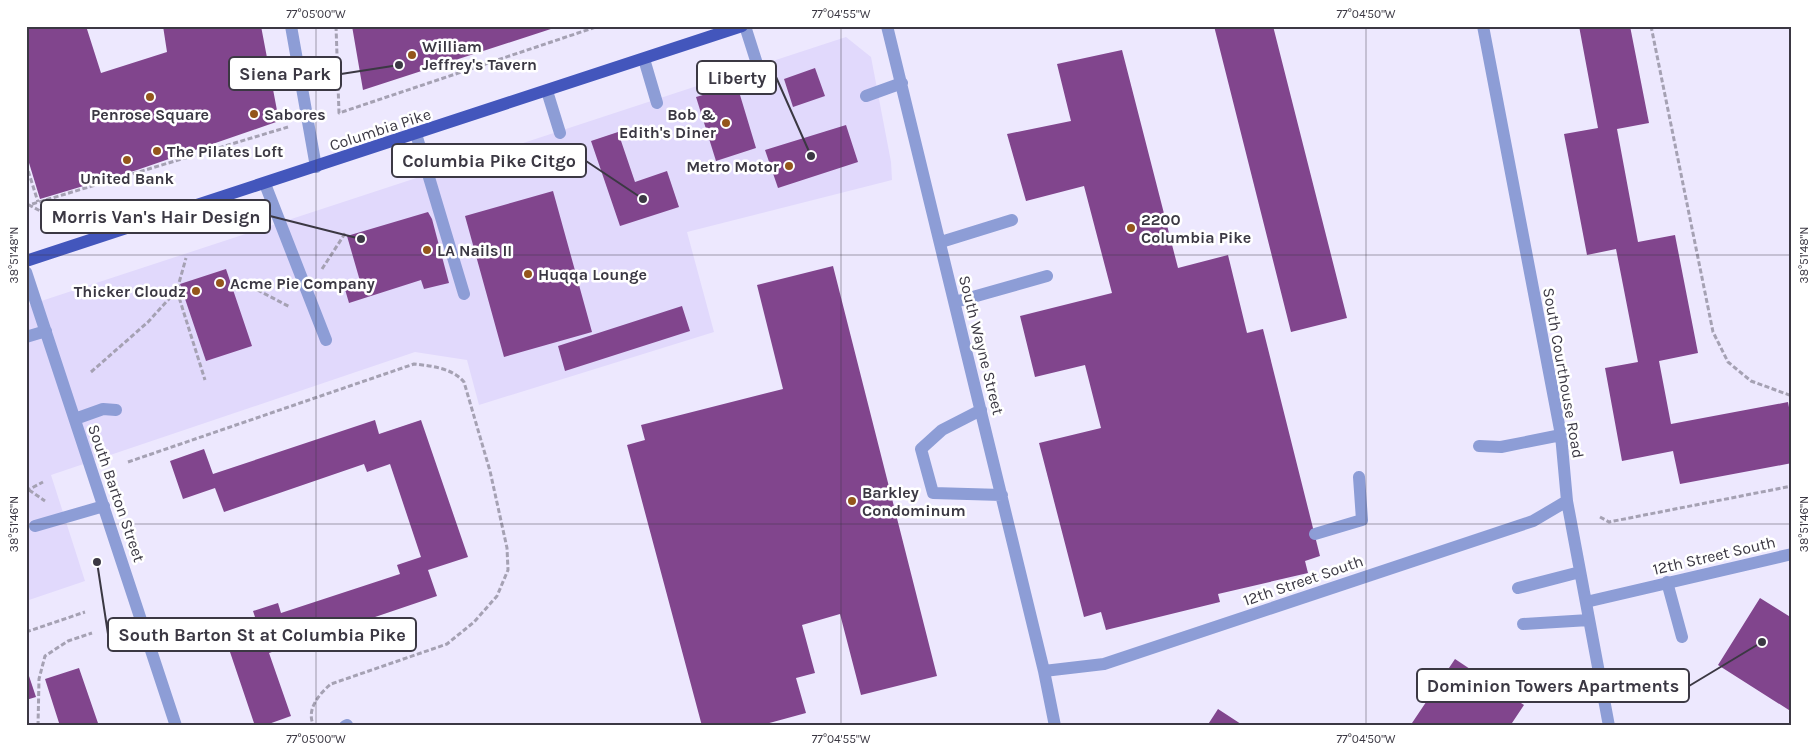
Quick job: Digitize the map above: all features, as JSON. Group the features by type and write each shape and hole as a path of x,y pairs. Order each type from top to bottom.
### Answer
{"main road":[{"name":"Columbia Pike","path":"26,261 744,26"}],"street":[{"path":"291,26 316,167"},
{"path":"744,26 760,70"},
{"name":"South Wayne Street","path":"888,26 1044,671 1055,726"},
{"name":"South Courthouse Road","path":"1483,26 1561,436 1567,501 1609,726"},
{"path":"644,59 657,103"},
{"path":"866,96 902,83"},
{"path":"547,91 560,133"},
{"path":"416,134 464,294"},
{"path":"264,184 326,340"},
{"path":"940,242 1012,220"},
{"name":"South Barton Street","path":"26,272 176,726"},
{"path":"955,302 1047,276"},
{"path":"26,337 46,332"},
{"path":"75,419 103,409 116,410"},
{"path":"981,410 942,430 921,450 933,494 1002,495"},
{"path":"1479,446 1501,447 1561,436"},
{"path":"1315,534 1362,520 1359,477"},
{"name":"12th Street South","path":"1044,671 1104,664 1533,521 1567,501"},
{"path":"35,526 104,506"},
{"name":"12th Street South","path":"1586,602 1792,554"},
{"path":"1518,588 1580,572"},
{"path":"1667,582 1682,637"},
{"path":"1523,624 1589,620"}],"path":[{"path":"336,26 339,113 599,26"},
{"path":"1651,26 1713,332 1728,362 1751,381 1792,396"},
{"path":"46,214 29,205 290,126 288,117"},
{"path":"26,164 38,202"},
{"path":"308,294 346,232"},
{"path":"91,372 148,322 177,290 186,258"},
{"path":"244,283 319,322"},
{"path":"177,290 205,380"},
{"path":"128,462 414,364 456,373 464,382 490,471 506,548 508,570 497,596 474,622 447,644 331,684 319,694 312,711 311,722 314,726"},
{"path":"43,482 28,490 49,504"},
{"path":"1600,517 1609,522 1792,486"},
{"path":"26,632 85,612"},
{"path":"38,726 39,679 44,656 68,641 92,633"}],"shaded area":[{"path":"846,37 871,57 891,162 892,180 687,232 714,332 479,405 467,360 415,352 51,475 85,581 26,601 26,306"}],"building":[{"name":"Penrose Square","path":"26,26 86,26 101,73 167,52 163,26 261,26 279,121 137,170 40,199 26,153"},
{"path":"352,26 557,26 557,27 363,90"},
{"path":"1214,26 1273,26 1347,318 1291,332"},
{"path":"1579,26 1630,26 1649,123 1617,129 1638,242 1675,235 1698,353 1659,361 1671,424 1788,402 1792,423 1792,463 1680,484 1673,451 1622,461 1605,368 1638,362 1616,249 1587,255 1564,134 1598,128"},
{"path":"1122,50 1178,268 1228,255 1247,333 1263,329 1320,556 1305,561 1308,573 1218,594 1220,602 1106,630 1101,612 1084,617 1039,443 1101,428 1085,365 1035,377 1020,316 1112,293 1084,186 1026,201 1007,134 1071,121 1057,64"},
{"path":"815,68 825,96 793,107 784,79"},
{"name":"Bob & Edith's Diner","path":"737,85 756,148 716,161 696,97"},
{"path":"846,125 858,162 778,188 765,150"},
{"path":"618,132 635,182 667,171 679,207 620,226 591,141"},
{"name":"Huqqa Lounge","path":"553,191 592,332 504,357 465,216"},
{"path":"428,212 432,219 449,283 424,289 421,280 349,303 344,286 360,281 347,236"},
{"path":"833,266 937,676 861,695 840,614 802,625 815,673 796,678 806,713 758,726 702,726 627,445 645,440 641,425 783,389 757,285"},
{"path":"226,269 252,346 206,361 180,284"},
{"path":"682,306 690,331 565,371 558,346"},
{"path":"375,420 379,434 421,420 468,557 428,570 437,596 269,653 291,716 263,726 255,726 230,652 263,641 253,611 278,603 281,613 400,574 397,565 421,557 390,464 367,472 364,464 224,512 215,488 183,499 170,461 204,449 213,474"},
{"path":"1760,598 1792,618 1792,712 1718,665"},
{"path":"1455,659 1524,705 1510,726 1410,726"},
{"path":"26,667 36,697 26,700"},
{"path":"79,668 99,726 60,726 45,679"},
{"path":"1218,709 1244,726 1207,726"}],"place":[{"name":"William Jeffrey's Tavern","path":"412,55"},
{"name":"Siena Park","path":"399,65"},
{"name":"Penrose Square","path":"150,97"},
{"name":"Sabores","path":"254,114"},
{"name":"Bob & Edith's Diner","path":"726,123"},
{"name":"The Pilates Loft","path":"157,151"},
{"name":"Liberty","path":"811,156"},
{"name":"United Bank","path":"127,160"},
{"name":"Metro Motor","path":"789,166"},
{"name":"Columbia Pike Citgo","path":"643,199"},
{"name":"2200 Columbia Pike","path":"1131,228"},
{"name":"Morris Van's Hair Design","path":"361,239"},
{"name":"LA Nails II","path":"427,250"},
{"name":"Huqqa Lounge","path":"528,274"},
{"name":"Acme Pie Company","path":"220,283"},
{"name":"Thicker Cloudz","path":"196,291"},
{"name":"Barkley Condominum","path":"852,501"},
{"name":"South Barton St at Columbia Pike","path":"97,562"},
{"name":"Dominion Towers Apartments","path":"1762,642"}]}
